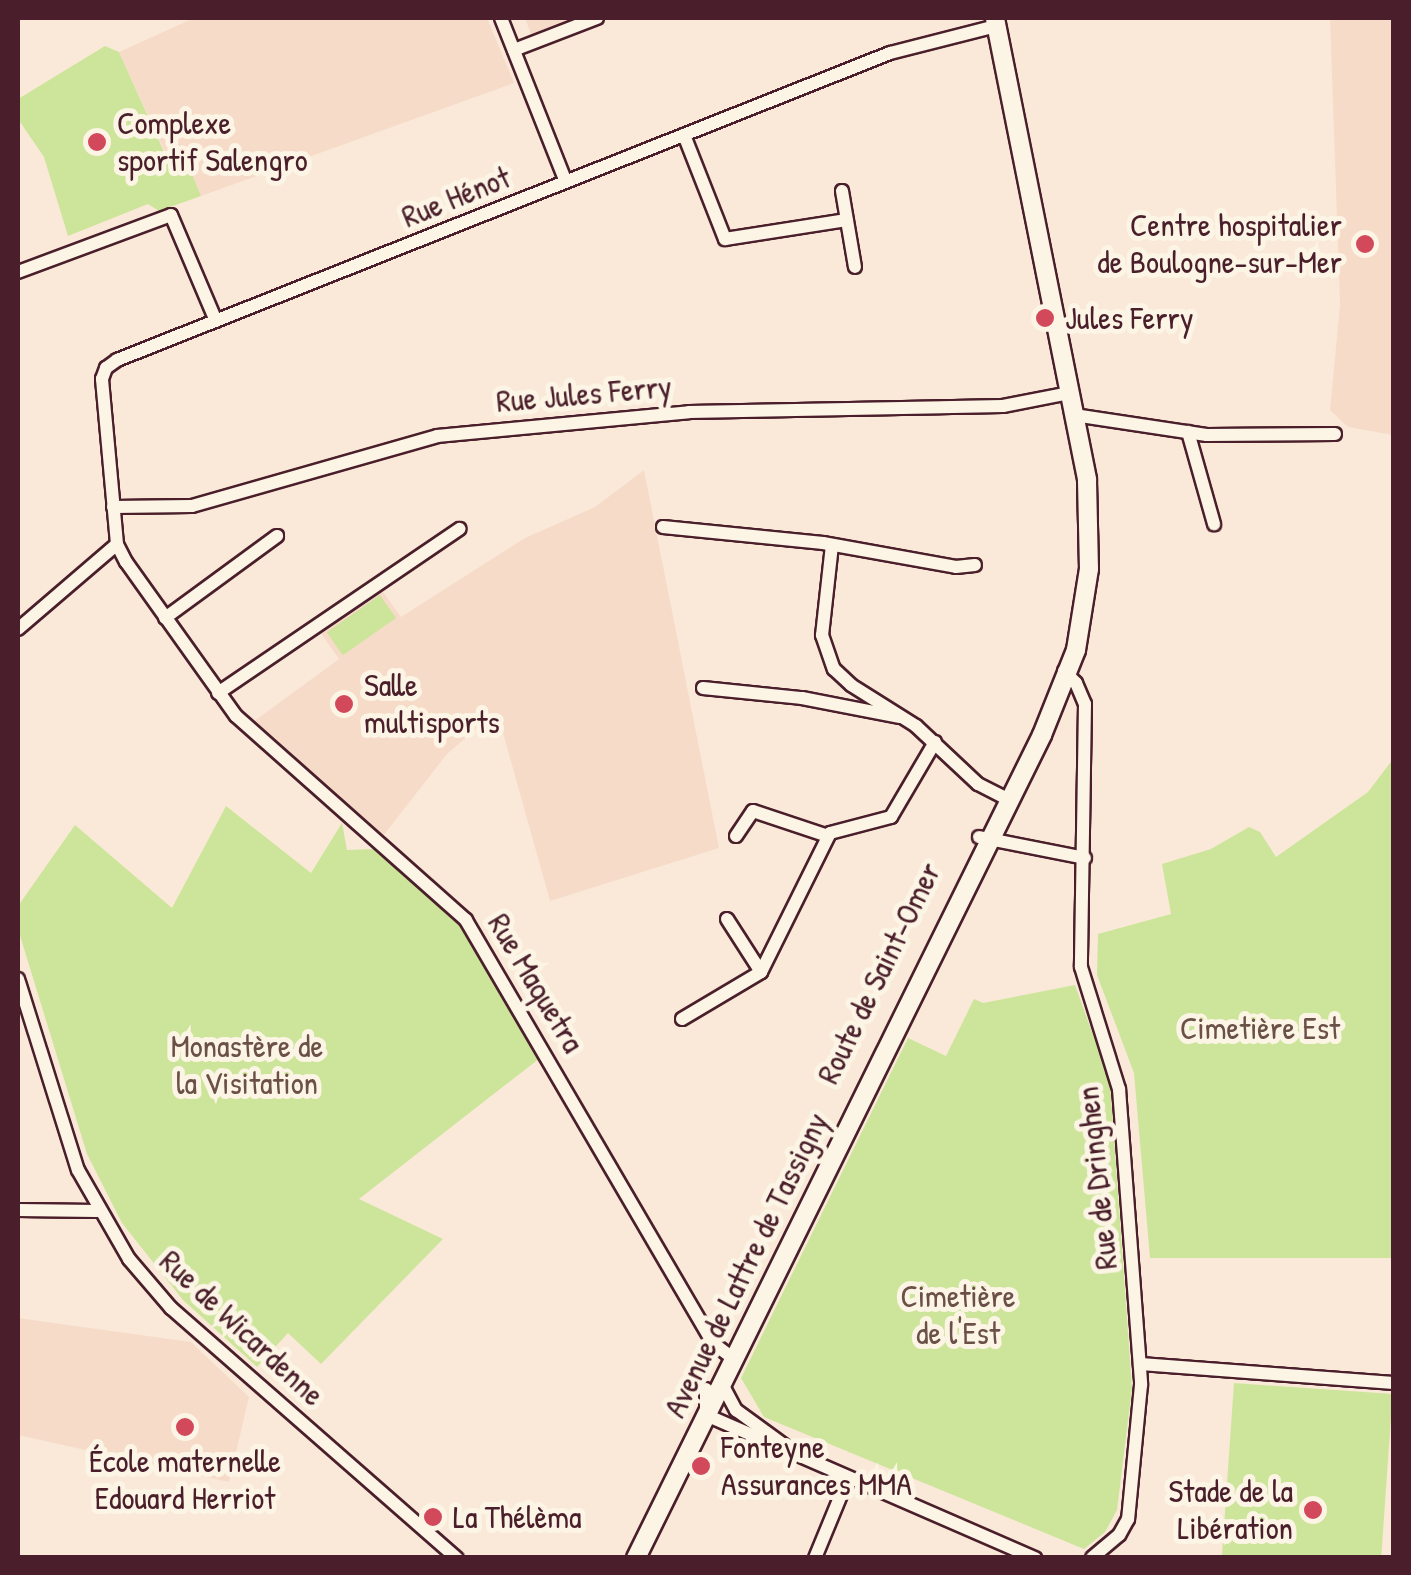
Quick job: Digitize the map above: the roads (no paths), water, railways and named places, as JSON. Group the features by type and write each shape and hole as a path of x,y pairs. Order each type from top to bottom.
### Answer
{"main road":[{"name":"Route de Saint-Omer","path":"728,1356 1004,798 1069,677 1081,617 1090,514 1070,393 995,22"},
{"name":"Avenue de Lattre de Tassigny","path":"626,1558 728,1356"},
{"name":"Avenue de Lattre de Tassigny","path":"636,1558 698,1418"}],"street":[{"path":"501,18 566,182"},
{"path":"514,50 597,18"},
{"name":"Rue Hénot","path":"117,544 102,409 106,368 890,52 995,22"},
{"path":"684,135 726,239 847,220"},
{"path":"842,191 854,267"},
{"path":"18,272 171,215 216,321"},
{"name":"Rue Jules Ferry","path":"113,507 192,506 438,436 689,412 1002,406 1070,393"},
{"path":"1074,415 1188,432 1335,434"},
{"path":"1188,432 1214,524"},
{"path":"663,527 832,545 950,566 975,565"},
{"path":"218,693 459,528"},
{"path":"164,618 276,536"},
{"path":"19,623 117,544"},
{"name":"Rue Maquetra","path":"117,544 218,693 282,762 466,920 713,1343 728,1356"},
{"path":"832,545 822,622 827,656 846,680 907,719 972,779 1004,798"},
{"name":"Rue de Dringhen","path":"1069,677 1085,704 1082,974 1118,1081 1140,1364 1128,1519 1119,1535 1092,1558"},
{"path":"703,688 802,698 907,719"},
{"path":"682,1019 761,972 828,836 835,828 875,824 891,817 934,742"},
{"path":"736,836 753,810 828,836"},
{"path":"985,838 1085,858"},
{"path":"726,919 761,972"},
{"name":"Rue de Wicardenne","path":"18,979 68,1144 98,1211 121,1249 171,1308 457,1558"},
{"path":"18,1210 98,1211"},
{"path":"1140,1364 1394,1383"},
{"path":"714,1386 736,1410 797,1457"},
{"path":"698,1418 1035,1558"},
{"path":"815,1558 848,1478"}],"place":[{"name":"Complexe sportif Salengro","path":"97,142"},
{"name":"Centre hospitalier de Boulogne-sur-Mer","path":"1365,244"},
{"name":"Jules Ferry","path":"1045,318"},
{"name":"Salle multisports","path":"344,704"},
{"name":"École maternelle Edouard Herriot","path":"185,1427"},
{"name":"Fonteyne Assurances MMA","path":"701,1466"},
{"name":"Stade de la Libération","path":"1313,1510"},
{"name":"La Thélèma","path":"433,1517"}],"park label":[{"name":"Cimetière Est","path":"1260,1028"},
{"name":"Monastère de la Visitation","path":"247,1066"},
{"name":"Cimetière de l'Est","path":"958,1316"}]}
